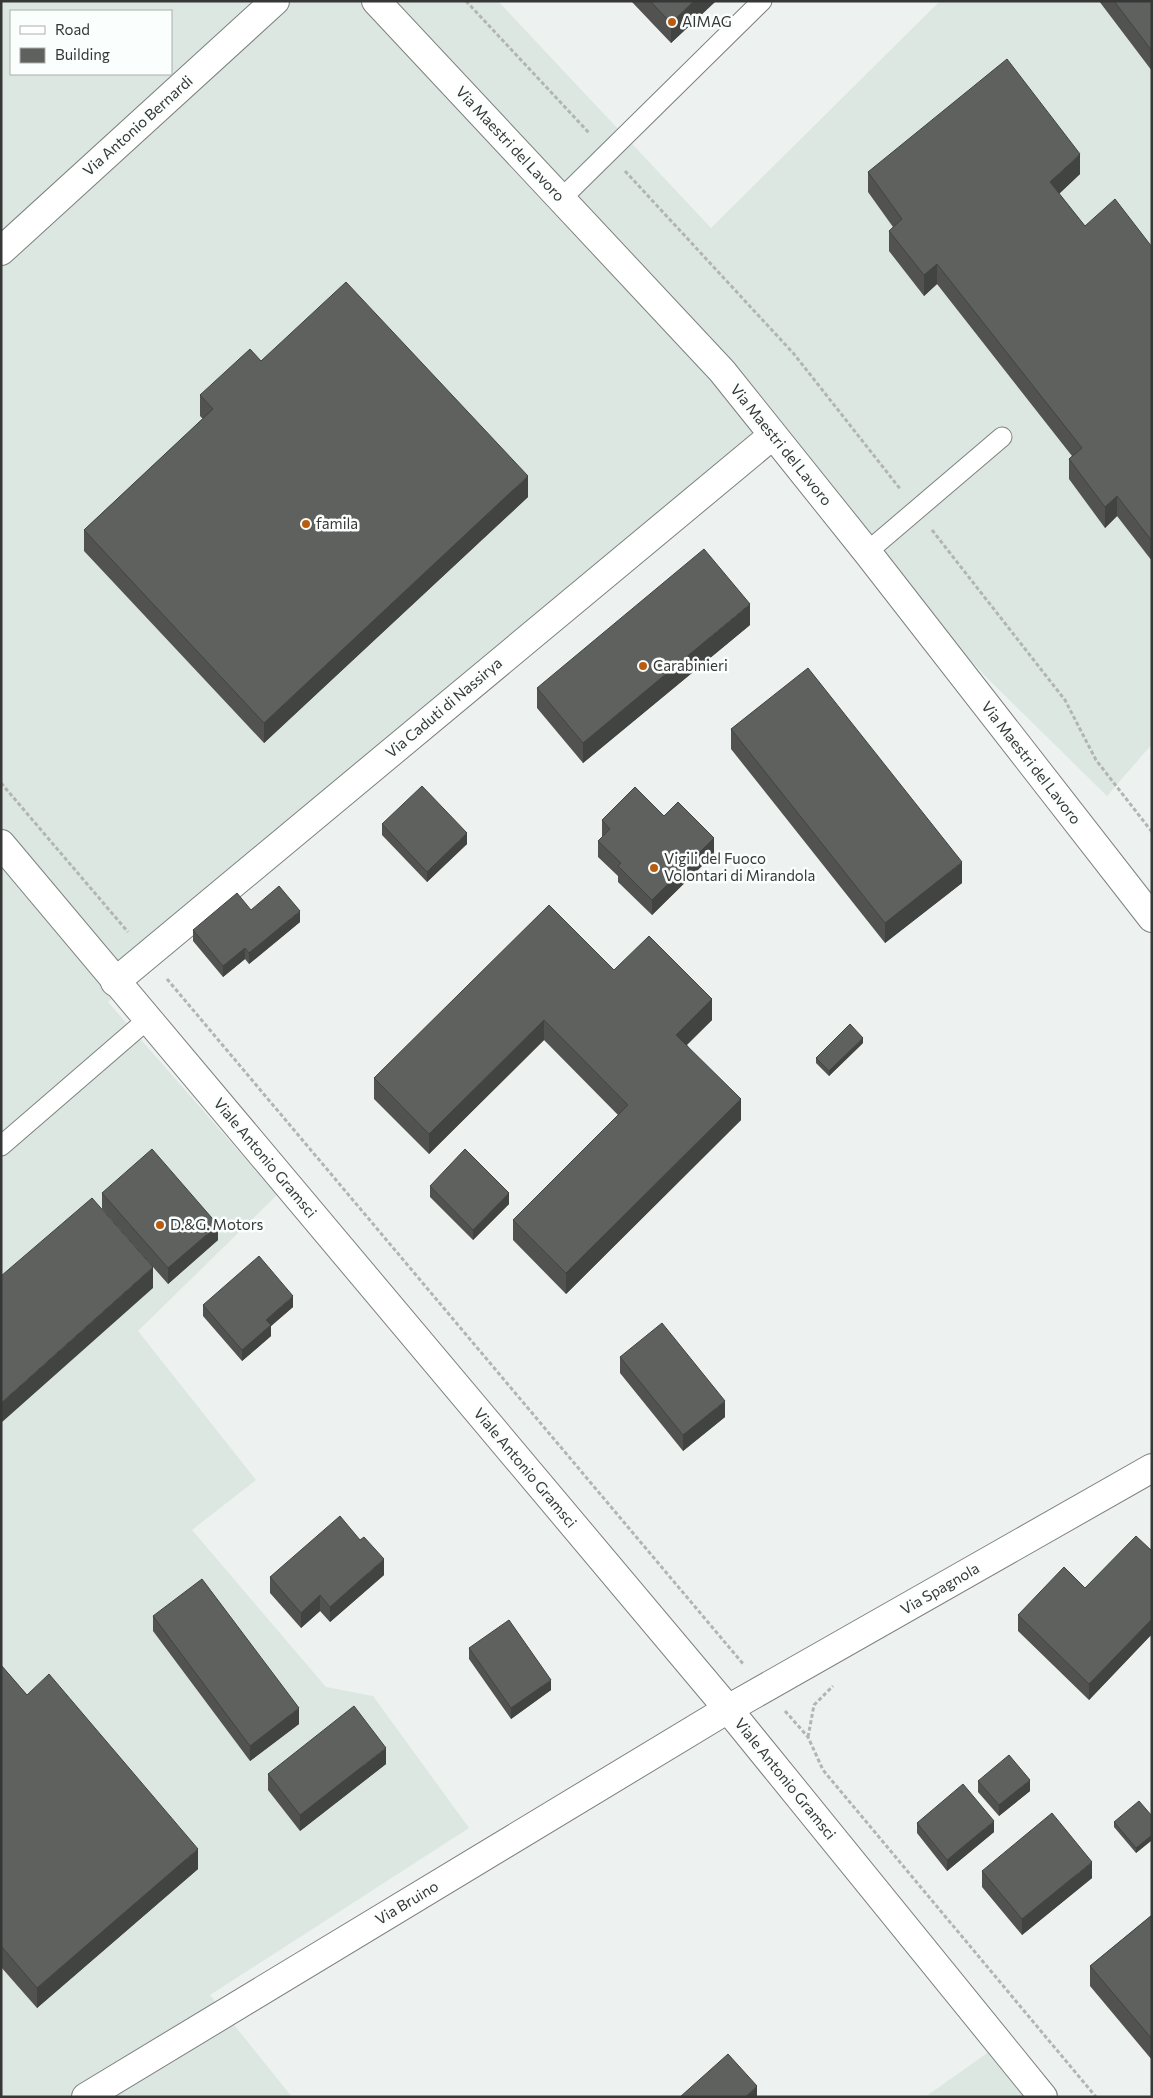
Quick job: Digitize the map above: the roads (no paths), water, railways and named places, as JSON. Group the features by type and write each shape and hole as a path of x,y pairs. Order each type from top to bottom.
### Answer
{"street":[{"name":"Via Antonio Bernardi","path":"1,251 275,1"},
{"name":"Via Maestri del Lavoro","path":"376,1 722,371 867,552 1152,918"},
{"name":"Via Caduti di Nassirya","path":"115,982 773,435"},
{"name":"Viale Antonio Gramsci","path":"1,844 115,982 728,1709 1043,2097"},
{"name":"Via Spagnola","path":"728,1709 1152,1468"},
{"name":"Via Bruino","path":"86,2097 728,1709"}],"lane":[{"path":"561,199 762,1"},
{"path":"867,552 1002,437"},
{"path":"1,1146 148,1019"}],"place":[{"name":"AIMAG","path":"672,22"},
{"name":"famila","path":"306,524"},
{"name":"Carabinieri","path":"643,666"},
{"name":"Vigili del Fuoco Volontari di Mirandola","path":"654,868"},
{"name":"D.&G. Motors","path":"160,1225"}]}
